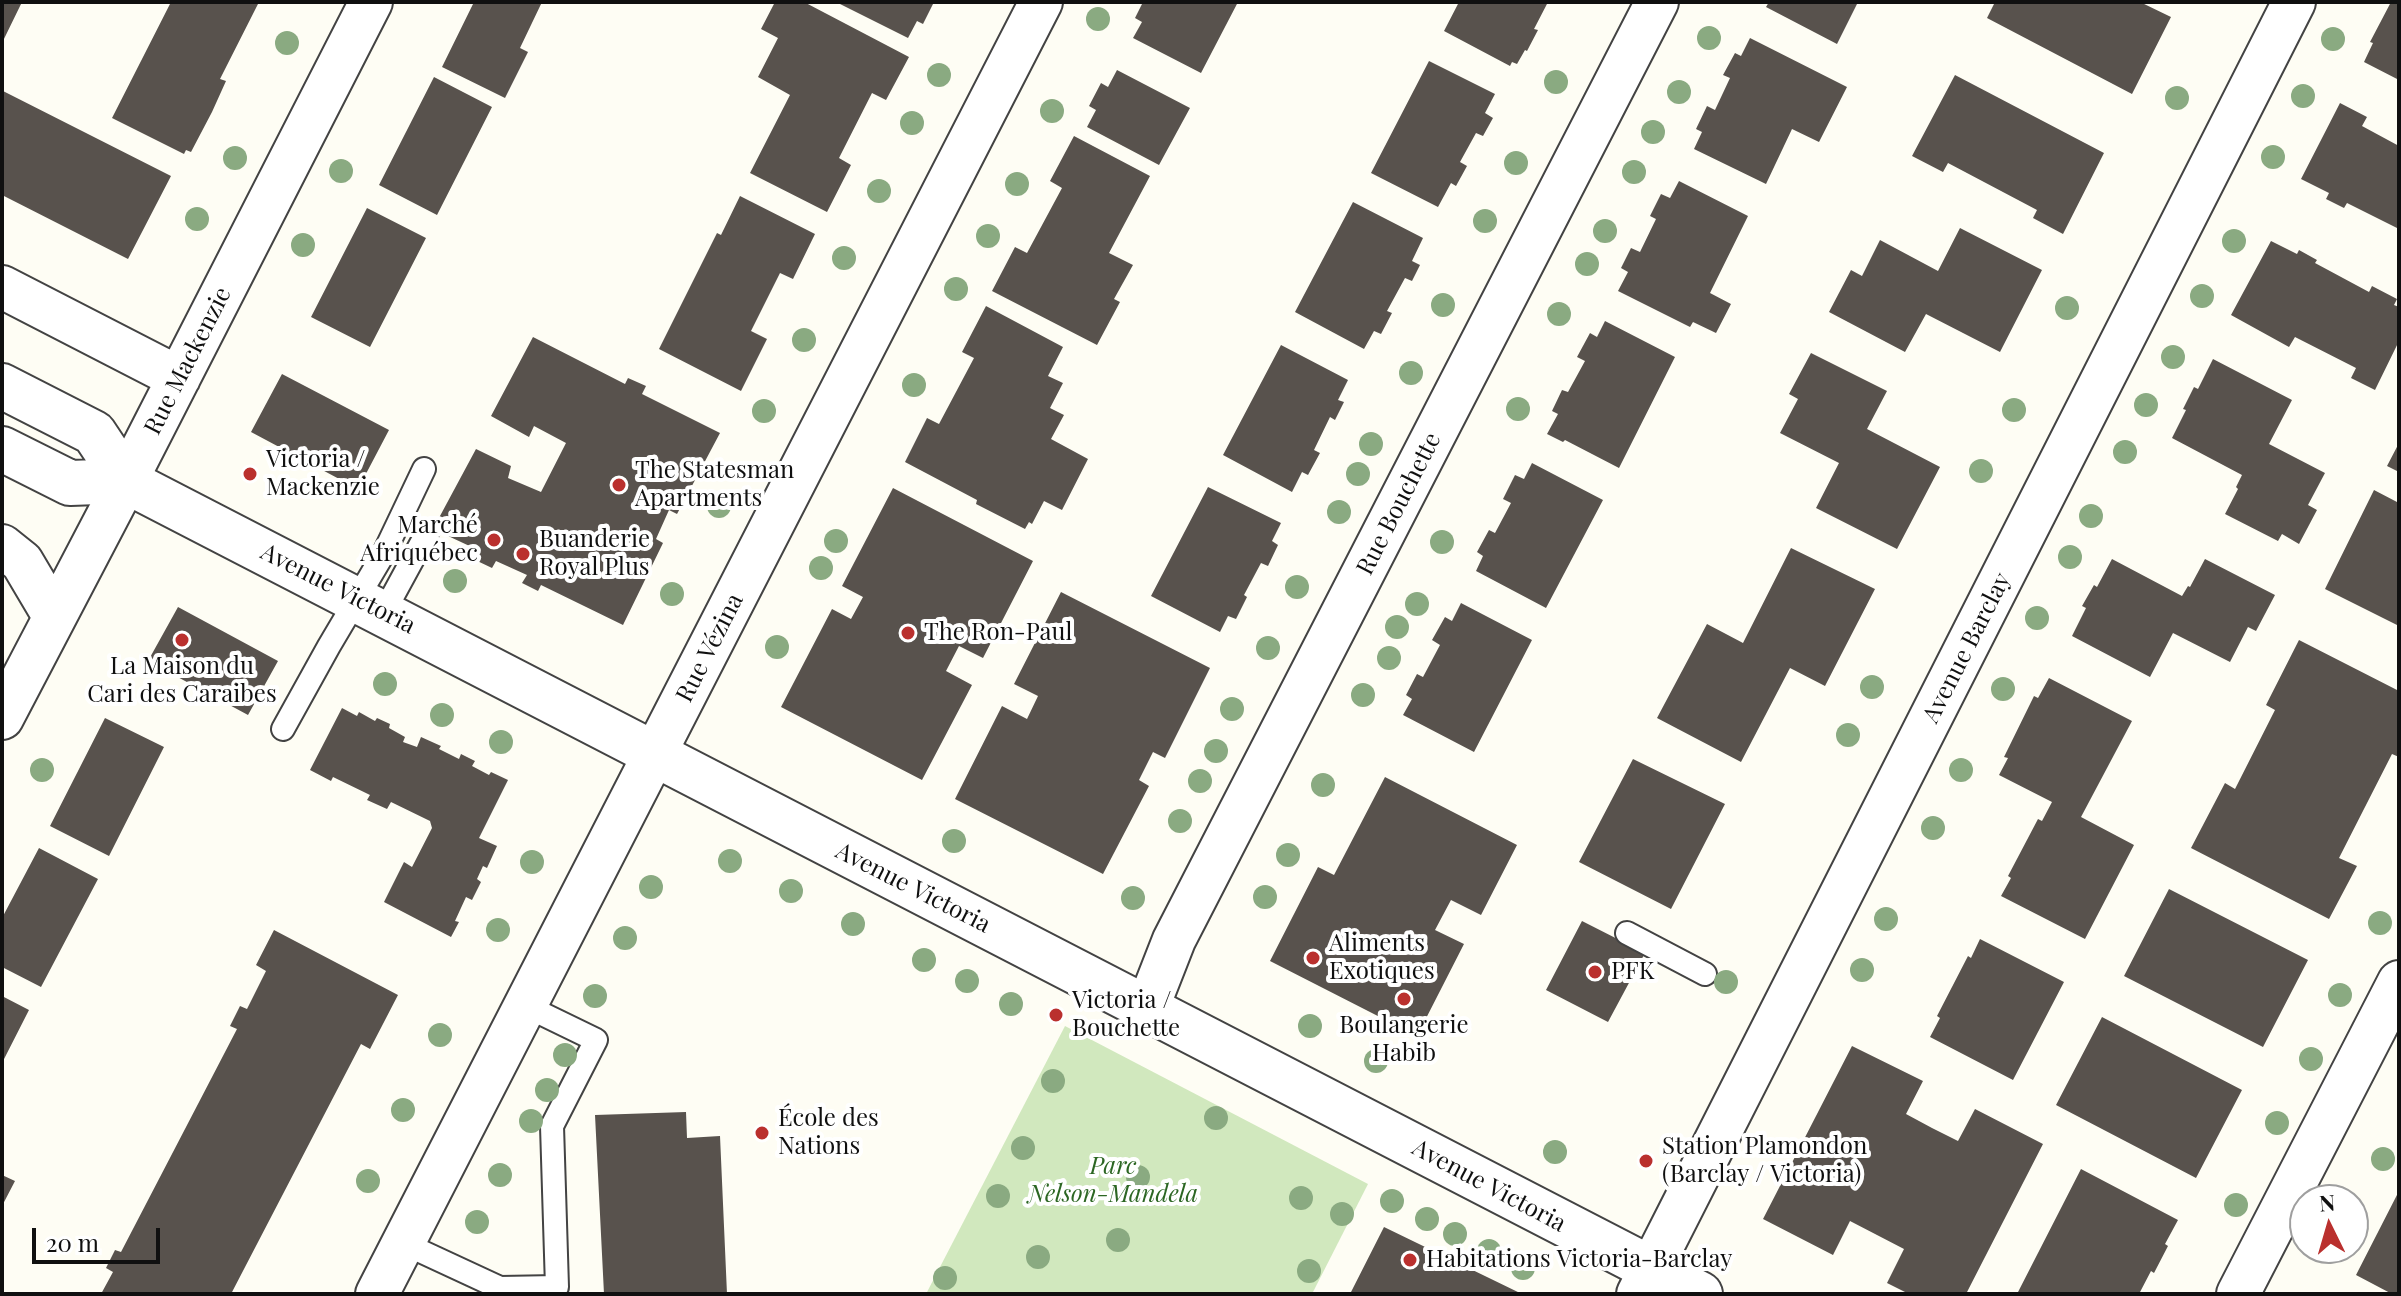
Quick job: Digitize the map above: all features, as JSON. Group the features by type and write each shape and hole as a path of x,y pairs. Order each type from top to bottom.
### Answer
{"street":[{"name":"Rue Mackenzie","path":"2,718 371,2"},
{"name":"Rue Vézina","path":"377,1294 1041,2"},
{"name":"Rue Bouchette","path":"1147,1009 1174,940 1657,2"},
{"name":"Avenue Barclay","path":"1644,1281 2294,2"},
{"path":"2,287 179,378"},
{"name":"Avenue Victoria","path":"2,386 94,433 126,481"},
{"name":"Avenue Victoria","path":"2,449 70,483 126,481 1147,1009 1644,1281 1700,1294"},
{"path":"2,546 22,562 54,616"},
{"path":"2238,1294 2399,982"}],"lane":[{"path":"370,605 384,553 424,469"},
{"path":"283,729 370,605 428,531"},
{"path":"1627,933 1705,974"},
{"path":"403,1243 500,1288 557,1287 552,1126 596,1040 526,1006"}],"green space":[{"name":"Parc Nelson-Mandela","path":"1065,1026 1368,1184 1312,1294 926,1294"}],"building":[{"path":"2,2 22,2 2,43"},
{"path":"171,2 259,2 220,79 226,81 212,112 191,152 186,150 184,154 112,118"},
{"path":"474,2 542,2 520,48 528,52 505,98 442,67"},
{"path":"775,2 804,2 909,57 886,100 872,93 839,158 851,165 827,212 750,173 790,95 758,77 778,38 761,29"},
{"path":"836,2 934,2 923,24 917,21 908,38"},
{"path":"1143,2 1238,2 1201,73 1133,38 1142,22 1135,18"},
{"path":"1459,2 1548,2 1527,51 1517,64 1512,62 1510,66 1444,31"},
{"path":"1769,2 1858,2 1837,44 1766,7"},
{"path":"1995,2 2140,2 2171,17 2132,94 1987,18"},
{"path":"2391,2 2399,2 2399,80 2364,62 2373,43 2370,42"},
{"path":"1750,38 1847,87 1819,142 1792,129 1766,184 1694,149 1702,132 1696,129 1707,106 1715,110 1730,78 1723,75 1735,53 1741,56"},
{"path":"1429,61 1495,94 1485,113 1493,118 1483,136 1476,133 1460,162 1467,166 1456,186 1451,183 1438,207 1371,173"},
{"path":"1117,70 1190,108 1159,165 1087,127 1096,110 1089,106 1101,83 1108,87"},
{"path":"1955,75 2104,153 2063,234 2033,218 2037,210 1948,163 1943,172 1912,156"},
{"path":"434,77 492,107 437,215 379,185"},
{"path":"3,91 171,176 128,259 2,195"},
{"path":"2340,103 2367,117 2362,126 2399,146 2399,229 2347,203 2344,208 2326,199 2329,193 2301,179"},
{"path":"1074,136 1150,176 1109,253 1133,265 1114,299 1120,302 1097,345 992,291 1015,247 1027,253 1062,188 1050,181"},
{"path":"1679,181 1748,216 1710,293 1731,304 1716,333 1693,322 1690,327 1618,291 1628,272 1621,268 1631,248 1640,252 1656,219 1650,216 1661,194 1670,198"},
{"path":"740,196 815,234 793,279 780,273 751,331 767,339 741,391 659,349 717,233 721,235"},
{"path":"1353,202 1423,238 1412,261 1420,265 1412,281 1405,278 1387,311 1392,313 1381,334 1374,331 1364,349 1295,312"},
{"path":"367,208 426,238 370,347 311,317"},
{"path":"1960,228 2042,270 2000,352 1926,314 1905,352 1829,312 1851,270 1862,276 1880,240 1938,271"},
{"path":"2271,241 2297,254 2299,250 2317,260 2315,263 2369,292 2372,286 2397,299 2394,305 2399,307 2399,341 2375,390 2351,378 2356,368 2295,337 2289,347 2231,315"},
{"path":"986,306 1063,347 1048,376 1063,383 1050,408 1064,415 1051,439 1088,459 1062,510 1044,501 1032,524 1029,522 1025,529 905,462 927,418 939,424 974,358 962,352"},
{"path":"1605,321 1675,357 1619,468 1547,434 1558,414 1552,411 1562,390 1568,392 1585,361 1577,357 1590,333 1597,337"},
{"name":"The Statesman Apartments","path":"533,337 625,384 628,378 646,386 642,394 720,433 677,514 669,510 656,539 663,543 623,625 541,585 538,591 522,583 527,575 496,561 492,568 471,558 476,549 433,529 476,449 511,466 508,478 541,492 566,443 534,426 529,437 491,416"},
{"path":"1281,345 1348,380 1338,400 1344,402 1335,420 1330,417 1314,450 1320,453 1308,475 1302,472 1292,492 1223,455"},
{"path":"1811,353 1887,391 1867,429 1940,467 1897,549 1816,508 1839,463 1780,433 1798,399 1789,394"},
{"path":"2213,359 2292,400 2269,444 2325,473 2308,505 2317,510 2299,544 2282,534 2278,541 2225,514 2242,475 2172,438 2194,387 2198,389"},
{"path":"282,374 389,430 358,489 251,432"},
{"path":"2399,443 2399,472 2387,466"},
{"path":"1532,463 1603,500 1546,608 1476,571 1483,556 1477,552 1489,530 1495,533 1511,503 1503,499 1515,475 1524,479"},
{"path":"1208,487 1281,523 1272,541 1278,545 1268,566 1261,563 1244,595 1247,597 1236,619 1228,616 1220,632 1151,596"},
{"name":"The Ron-Paul","path":"893,488 1033,561 983,658 959,646 946,671 972,685 922,780 781,707 832,609 851,619 863,597 842,586"},
{"path":"2374,490 2397,502 2399,497 2399,626 2325,589"},
{"path":"1791,548 1875,589 1825,686 1790,668 1741,762 1657,718 1707,624 1743,643"},
{"path":"2112,559 2182,596 2205,559 2275,595 2256,631 2248,627 2230,662 2173,633 2150,677 2072,636 2086,608 2082,606 2094,585 2097,587"},
{"path":"1061,592 1210,668 1165,758 1153,752 1139,780 1149,786 1103,874 955,799 1002,706 1027,719 1038,696 1014,684"},
{"path":"1461,603 1532,640 1474,752 1403,715 1412,699 1406,695 1417,674 1423,677 1440,645 1432,640 1445,617 1452,621"},
{"path":"178,607 278,661 248,715 148,661"},
{"path":"2299,640 2399,691 2399,757 2392,754 2339,858 2357,866 2329,919 2191,848 2225,783 2235,789 2275,710 2266,705"},
{"path":"2049,678 2132,721 2081,817 2134,845 2085,939 2001,896 2038,819 2042,821 2052,802 1999,775 2008,758 2004,757 2034,696 2038,698"},
{"path":"342,708 357,716 359,712 375,721 377,718 390,724 389,728 405,737 403,742 417,747 421,737 459,759 461,754 475,761 472,766 489,775 491,772 508,780 479,838 497,846 487,868 483,866 477,879 481,882 472,900 466,897 451,937 384,902 404,862 412,867 432,828 430,821 391,802 387,809 367,800 370,795 310,770"},
{"path":"105,718 164,747 109,856 50,826"},
{"path":"1633,759 1725,804 1671,909 1579,862"},
{"path":"1385,777 1517,845 1481,915 1451,900 1435,930 1464,944 1417,1036 1270,961 1318,867 1334,875"},
{"path":"39,848 98,879 41,987 2,967 2,918"},
{"path":"2169,889 2308,960 2263,1047 2124,976"},
{"name":"PFK","path":"1582,921 1645,953 1608,1022 1546,990"},
{"path":"274,930 398,995 370,1049 361,1044 231,1294 101,1294 113,1272 106,1268 115,1250 121,1252 237,1029 230,1026 240,1006 247,1009 266,971 256,965"},
{"path":"1980,939 2064,982 2013,1080 1930,1037 1940,1018 1937,1016"},
{"path":"2,996 29,1010 2,1063"},
{"path":"2102,1017 2242,1090 2196,1178 2056,1105"},
{"path":"1852,1046 1923,1081 1906,1114 1932,1128 1958,1141 1975,1109 2043,1144 1966,1294 1909,1294 1887,1283 1904,1249 1850,1221 1833,1255 1763,1219"},
{"path":"686,1112 687,1138 720,1136 727,1294 604,1294 595,1115"},
{"path":"2081,1169 2178,1220 2165,1244 2168,1246 2139,1294 2017,1294"},
{"path":"2,1175 15,1181 2,1206"},
{"path":"2399,1191 2399,1294 2392,1294 2356,1275 2362,1264 2369,1264 2369,1250"},
{"name":"Habitations Victoria-Barclay","path":"1384,1227 1522,1294 1350,1294"}],"place":[{"name":"Victoria / Mackenzie","path":"250,474"},
{"name":"The Statesman Apartments","path":"619,485"},
{"name":"Marché Afriquébec","path":"494,540"},
{"name":"Buanderie Royal Plus","path":"523,554"},
{"name":"The Ron-Paul","path":"908,633"},
{"name":"La Maison du Cari des Caraibes","path":"182,640"},
{"name":"Aliments Exotiques","path":"1313,958"},
{"name":"PFK","path":"1595,972"},
{"name":"Boulangerie Habib","path":"1404,999"},
{"name":"Victoria / Bouchette","path":"1056,1015"},
{"name":"École des Nations","path":"762,1133"},
{"name":"Station Plamondon (Barclay / Victoria)","path":"1646,1161"},
{"name":"Habitations Victoria-Barclay","path":"1410,1260"}]}
